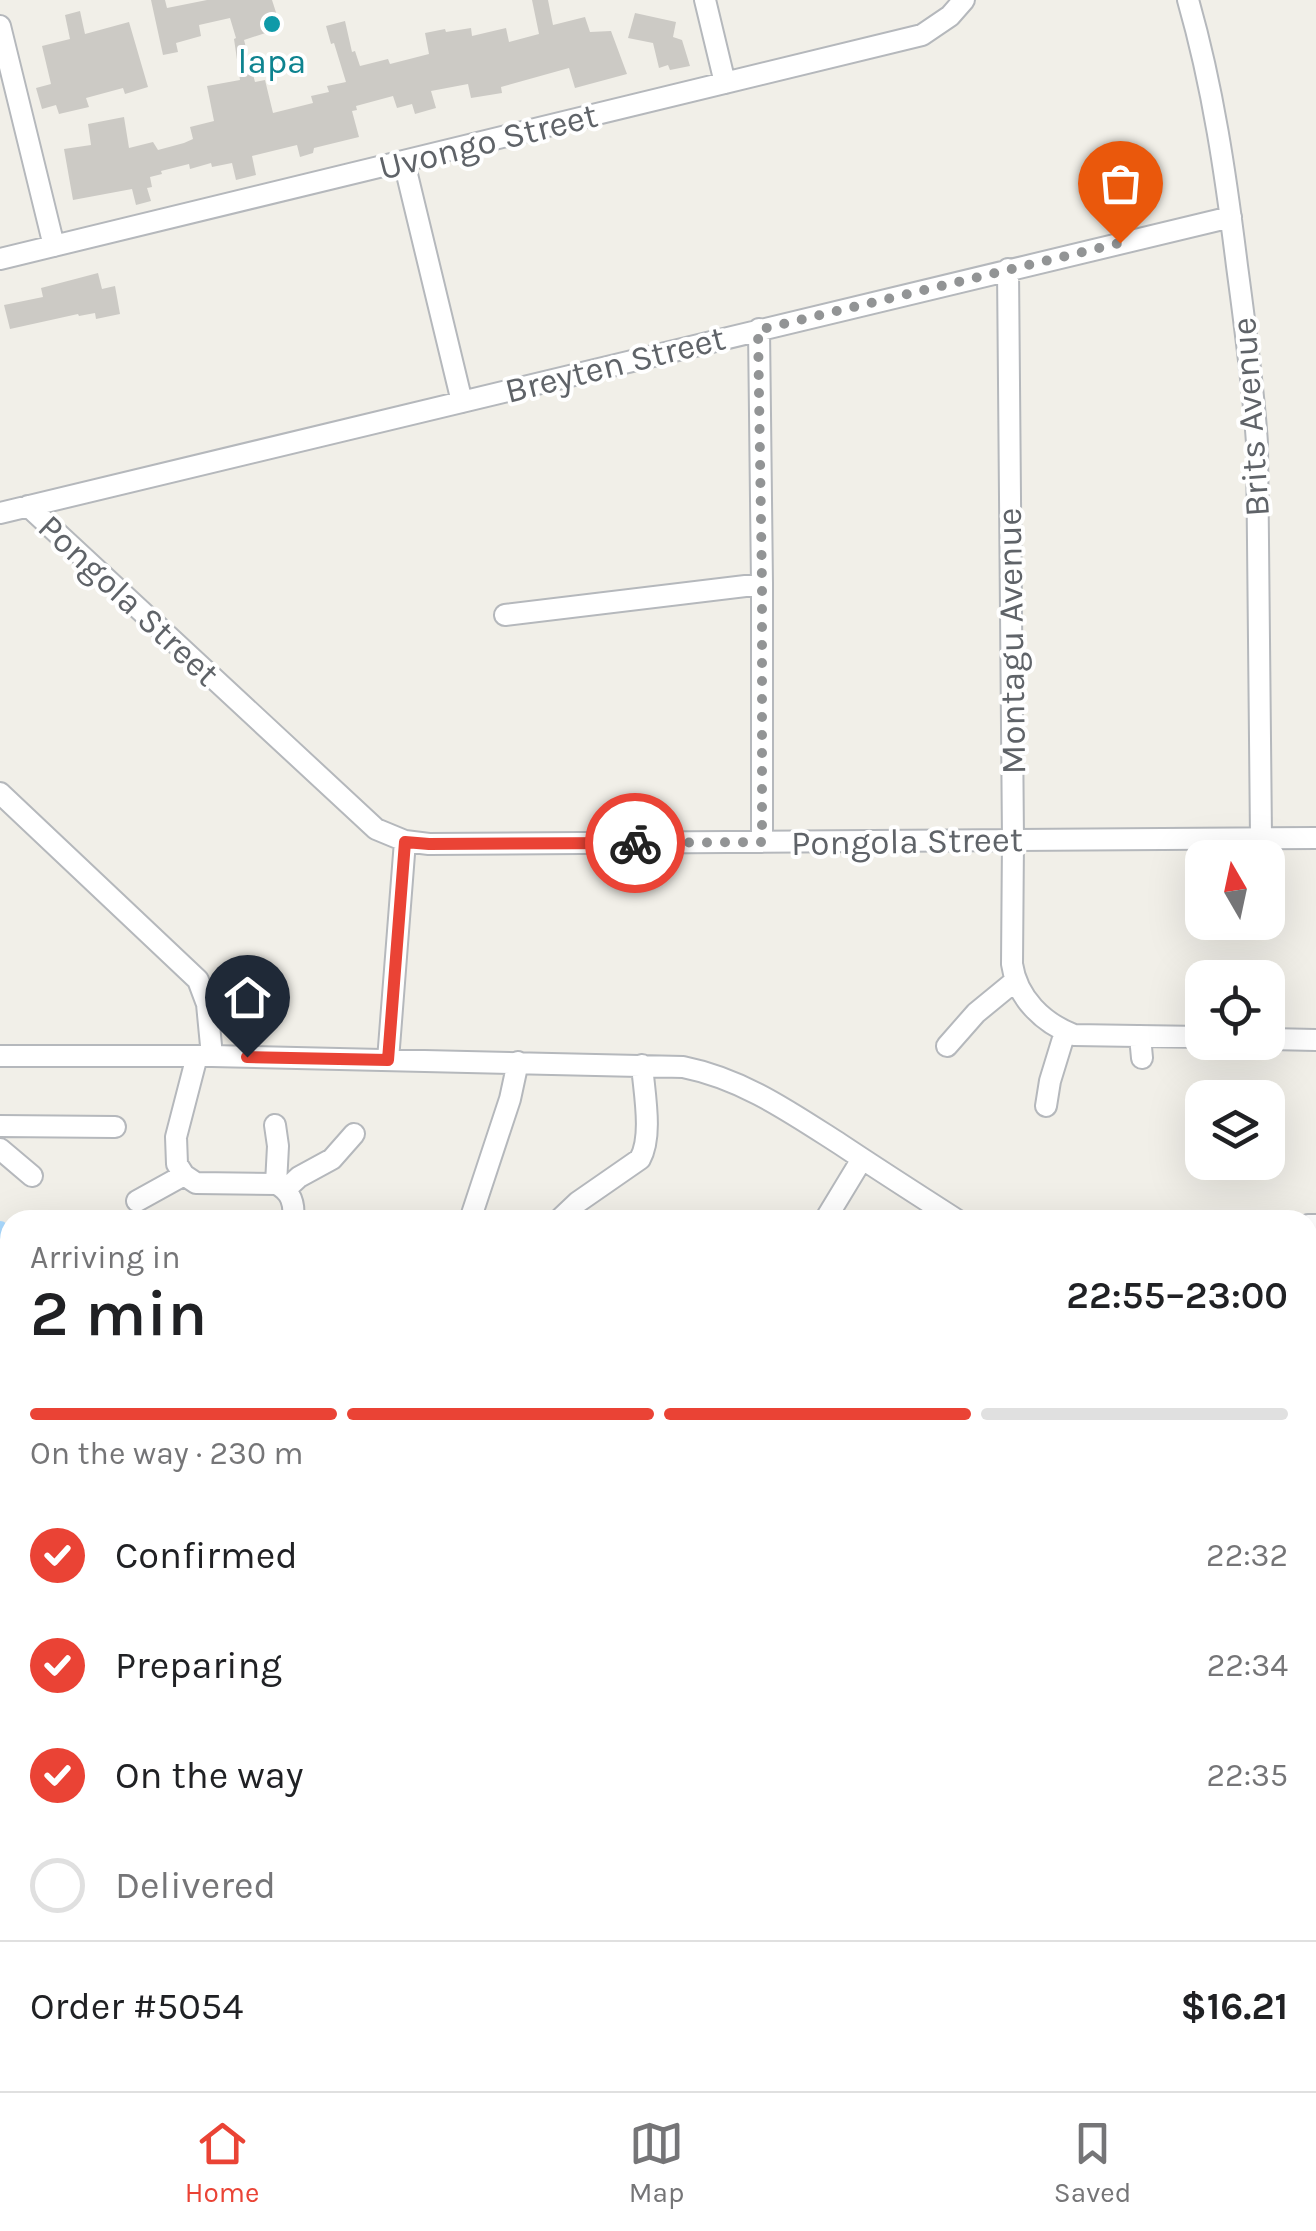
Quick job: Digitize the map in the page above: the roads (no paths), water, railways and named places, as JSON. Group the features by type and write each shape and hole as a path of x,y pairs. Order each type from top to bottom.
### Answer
{"street":[{"path":"705,0 725,83"},
{"name":"Uvongo Street","path":"0,259 922,35 950,16 964,0"},
{"name":"Brits Avenue","path":"1188,0 1214,106 1254,395 1261,838"},
{"path":"0,26 54,246"},
{"path":"404,162 462,402"},
{"name":"Breyten Street","path":"0,512 1231,217"},
{"name":"Montagu Avenue","path":"1008,270 1015,981"},
{"path":"758,330 762,842"},
{"name":"Pongola Street","path":"28,506 376,828 405,842 1316,838"},
{"path":"506,615 762,584"},
{"path":"0,793 198,980 207,1004 204,1056 176,1137 178,1164 184,1175 196,1183 281,1186 332,1159 354,1134"},
{"path":"388,1060 405,842"},
{"path":"947,1046 976,1013 1015,981 1038,1012 1065,1032 1141,1047 1185,1040"},
{"path":"1046,1106 1065,1032"},
{"path":"1285,1039 1316,1040"},
{"path":"0,1056 204,1056 683,1067 741,1084 773,1101 941,1210"},
{"path":"473,1210 510,1099 518,1062"},
{"path":"570,1210 644,1154 647,1141 642,1065"},
{"path":"275,1125 281,1186 292,1198 293,1210"},
{"path":"0,1126 115,1127"},
{"path":"0,1149 32,1176"},
{"path":"830,1210 862,1159"},
{"path":"137,1201 184,1175"}],"place":[{"name":"lapa","path":"272,24"}]}
